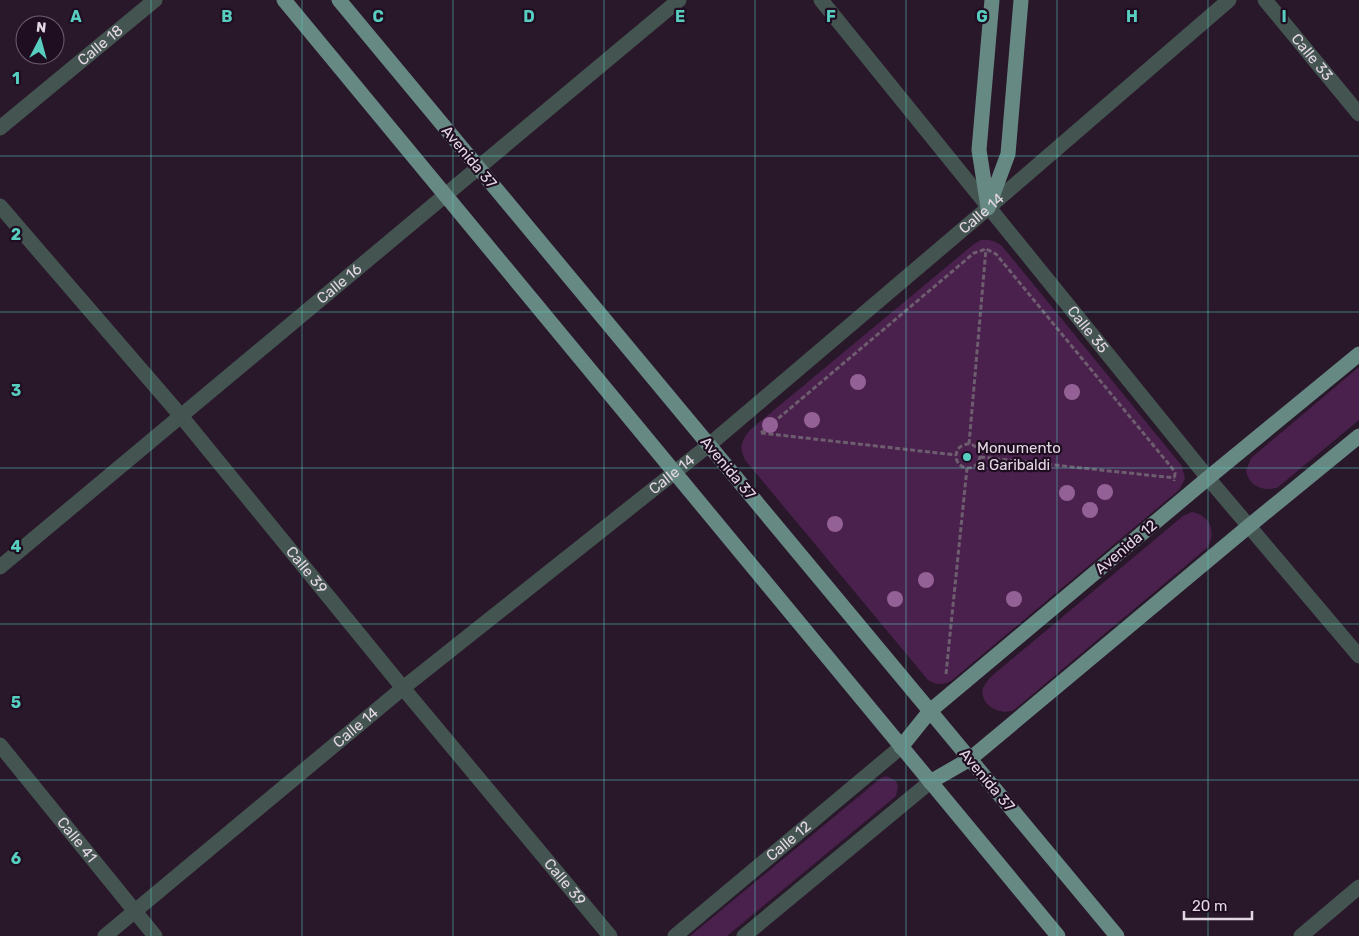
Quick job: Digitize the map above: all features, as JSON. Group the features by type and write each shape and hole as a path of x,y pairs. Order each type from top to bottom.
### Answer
{"main road":[{"path":"284,0 1058,936"},
{"name":"Avenida 37","path":"339,0 1117,936"},
{"path":"988,208 979,150 992,0"},
{"path":"988,208 1008,154 1021,0"},
{"name":"Avenida 12","path":"901,747 930,711 1359,354"},
{"path":"930,782 970,759 1248,526 1359,436"}],"street":[{"name":"Calle 18","path":"0,128 155,0"},
{"name":"Calle 16","path":"0,567 679,0"},
{"name":"Calle 35","path":"821,0 1208,478 1359,656"},
{"name":"Calle 14","path":"105,936 403,688 709,445 1229,0"},
{"name":"Calle 33","path":"1264,0 1359,114"},
{"name":"Calle 39","path":"0,206 181,416 403,688 610,936"},
{"name":"Calle 41","path":"0,745 155,936"},
{"name":"Calle 12","path":"675,936 901,747"},
{"path":"744,936 930,782"},
{"path":"1301,936 1359,887"}],"path":[{"path":"970,444 986,249"},
{"path":"956,455 761,433 974,253 986,249 996,254 1172,468 1175,478 1174,484"},
{"path":"970,444 977,449 980,457 976,465 967,468 957,462 956,455 960,447 970,444"},
{"path":"980,457 1175,478"},
{"path":"954,669 946,675 967,468"}],"shaded area":[{"path":"981,240 992,241 1002,246 1182,466 1185,479 1179,490 951,681 939,684 928,680 745,460 742,445 750,430"},
{"path":"1359,367 1359,420 1277,488 1266,489 1257,487 1250,481 1246,471 1251,458"},
{"path":"1192,512 1203,516 1210,525 1211,535 1208,547 1014,710 997,710 987,704 984,699 983,688 993,675 1183,516"},
{"path":"886,776 896,781 898,786 896,796 727,936 690,936 881,778"}],"place":[{"name":"Monumento a Garibaldi","path":"967,457"}]}
